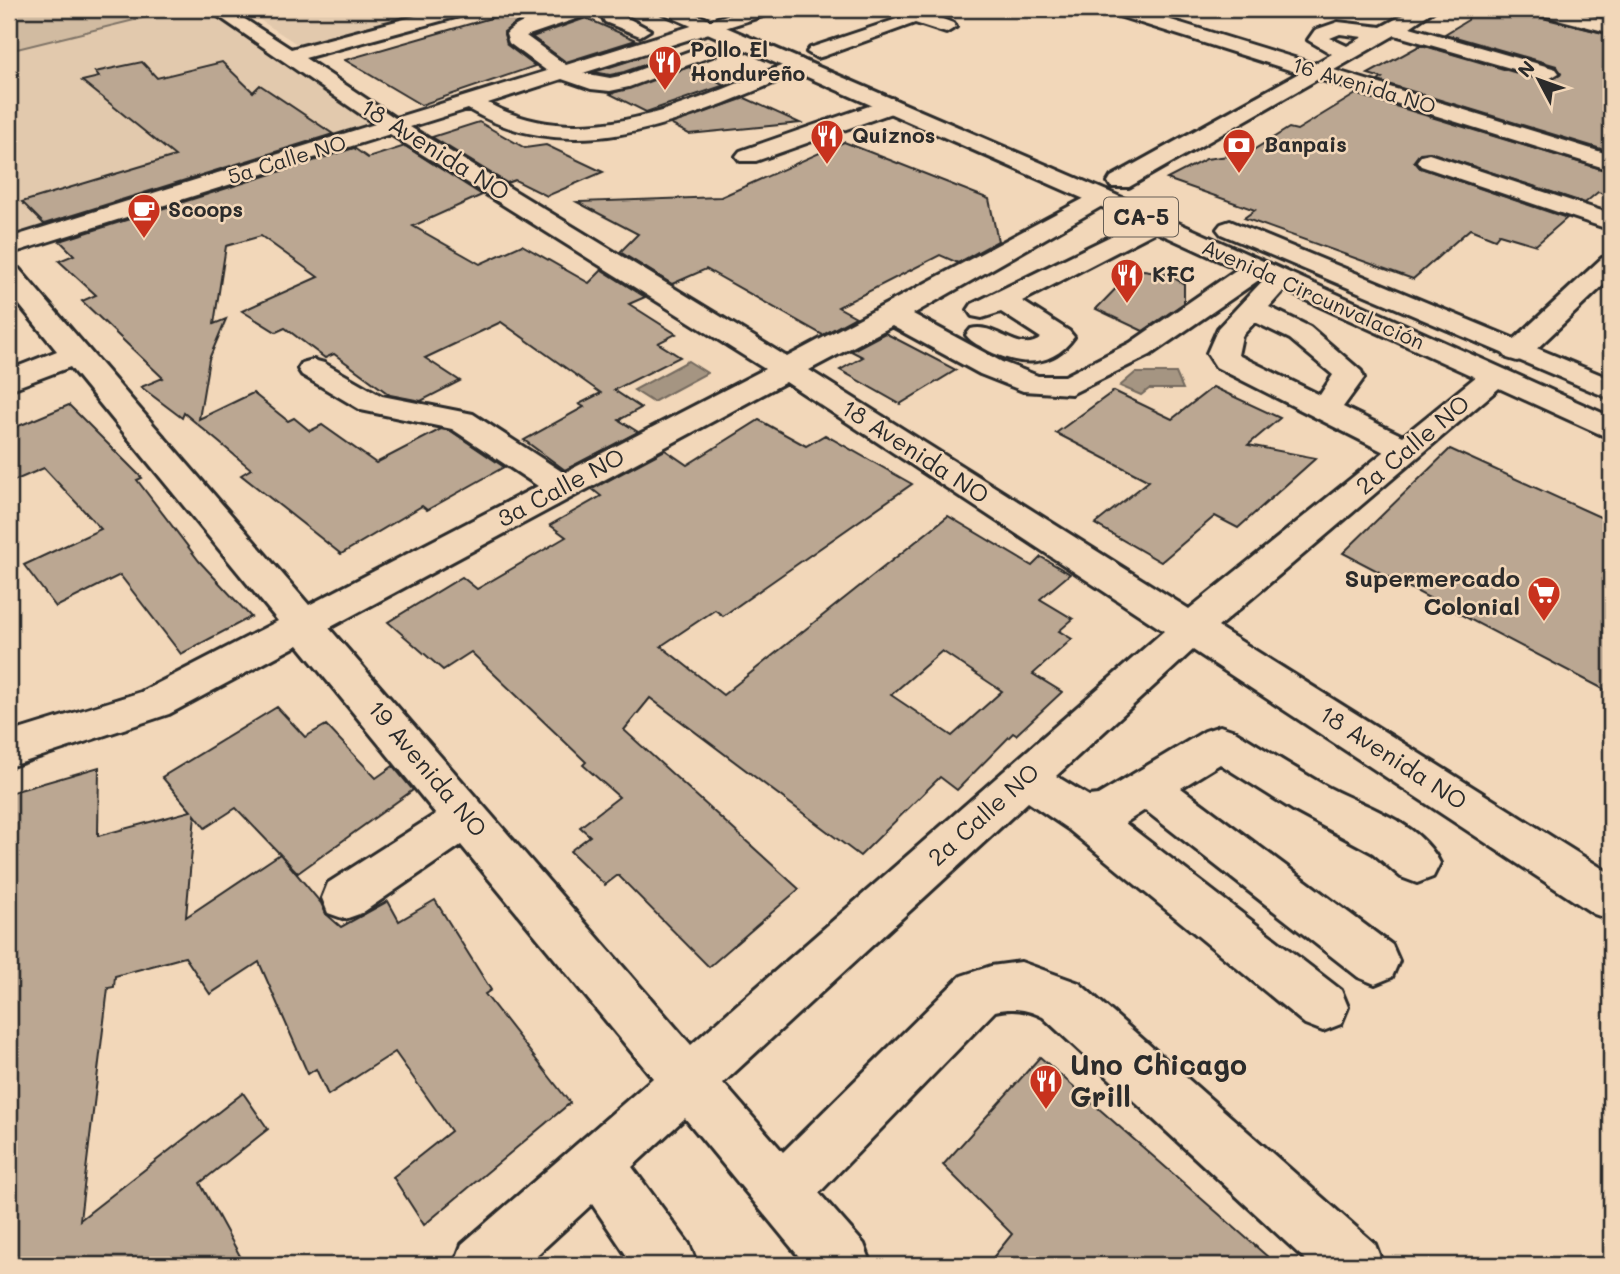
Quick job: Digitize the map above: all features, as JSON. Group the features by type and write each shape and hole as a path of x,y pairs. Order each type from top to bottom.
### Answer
{"main road":[{"name":"18 Avenida NO","path":"217,9 394,127 786,369 1611,899"},
{"path":"290,56 389,29 419,14 463,9"},
{"path":"586,9 537,23 516,34 522,44 564,73 591,85 615,86 726,23"},
{"path":"615,9 609,12 612,18 640,30"},
{"name":"Avenida Circunvalación","path":"668,9 726,23 808,54 1110,189 1154,223 1267,274 1506,365 1611,390"},
{"name":"5a Calle NO","path":"9,246 765,9"},
{"name":"16 Avenida NO","path":"1116,9 1611,163"},
{"name":"3a Calle NO","path":"9,750 155,703 902,309 1427,9"},
{"path":"1542,9 1606,21"},
{"path":"367,15 389,29"},
{"path":"471,102 525,127 583,133 636,124 808,54 912,18 920,17 946,27 921,36"},
{"path":"808,54 872,23"},
{"path":"1347,53 1318,40 1322,34 1338,29 1388,31 1549,73"},
{"name":"Avenida Circunvalación","path":"808,54 892,105 1110,189 1203,217 1506,365 1611,429"},
{"path":"748,156 892,105"},
{"path":"1429,161 1611,222"},
{"path":"959,324 1154,223"},
{"name":"2a Calle NO","path":"483,1265 1192,628 1506,365 1610,267"},
{"path":"902,309 1002,372 1034,385 1071,385 1140,349 1267,274"},
{"path":"1267,274 1252,309 1228,334 1222,353 1227,361 1406,450"},
{"name":"19 Avenida NO","path":"9,275 844,1265"},
{"path":"902,309 959,324 1017,352 1037,356 1048,351 1059,337 1002,300"},
{"path":"1252,309 1300,333 1346,371 1349,378 1325,410"},
{"path":"9,381 76,355"},
{"path":"313,369 372,403 463,421 563,487"},
{"path":"1084,816 1108,811 1220,743 1249,758 1308,797 1389,839 1417,863"},
{"path":"1026,778 1084,816 1323,1007"},
{"path":"1147,787 1376,961"},
{"path":"345,898 467,817"},
{"path":"783,1191 979,993 1005,984 1037,987 1061,1000 1354,1265"},
{"path":"596,1163 668,1265"}],"shaded area":[{"path":"9,9 206,9 374,127 9,238"},
{"path":"9,9 173,9 175,10 9,51"},
{"path":"243,9 438,9 300,46"},
{"path":"688,361 707,373 653,402 634,390"},
{"path":"1135,373 1176,373 1183,389 1149,389 1141,395 1120,386"}],"building":[{"path":"522,9 562,9 522,19 504,32 507,45 535,66 421,105 345,60"},
{"path":"1470,9 1530,9 1534,16 1611,35 1611,152 1378,81 1382,78 1368,74 1419,46 1425,46 1548,82 1560,75 1557,66 1445,34 1468,20"},
{"path":"586,18 636,40 566,62 532,37"},
{"path":"660,51 670,56 610,75 594,72"},
{"path":"142,62 157,78 222,62 253,92 260,85 333,134 44,224 22,202 175,156 82,81 99,77 95,72"},
{"name":"Pollo El Hondureño","path":"689,67 725,85 646,112 610,94"},
{"path":"1356,94 1611,172 1611,196 1598,192 1585,203 1430,152 1420,153 1414,161 1420,168 1567,218 1536,245 1499,234 1495,239 1470,229 1413,279 1244,218 1255,210 1167,179 1206,159 1228,156 1241,149 1250,152 1289,128 1297,130"},
{"path":"745,98 800,123 689,134 670,124"},
{"path":"479,122 525,148 546,145 603,172 547,196 515,180 507,183 432,137"},
{"path":"844,142 989,199 998,241 958,263 940,255 838,307 856,317 823,335 706,269 672,284 620,252 638,234 577,202 721,197"},
{"path":"405,146 482,195 413,226 480,264 522,245 589,283 602,270 645,297 629,304 676,334 658,343 680,357 614,390 641,408 619,420 638,432 565,470 524,440 584,407 579,404 601,393 501,322 425,358 460,381 421,401 390,395 334,354 325,358 285,328 276,332 242,311 318,277 261,236 226,246 214,324 226,319 209,359 199,419 253,393 288,421 294,418 310,431 322,425 376,463 441,429 451,431 504,467 427,510 422,506 341,554 241,475 251,469 184,413 182,418 141,387 163,378 82,301 96,295 59,261 74,255 60,241 354,148 368,158"},
{"name":"KFC","path":"1144,270 1167,274 1184,284 1184,303 1143,331 1096,309 1130,274"},
{"path":"885,333 956,370 900,404 840,370 863,357 851,351"},
{"path":"1213,387 1280,418 1248,445 1316,458 1238,528 1215,516 1161,562 1095,524 1149,481 1056,433 1114,391 1172,419"},
{"path":"69,405 142,478 137,480 199,561 251,617 181,654 120,575 56,607 24,565 101,529 44,468 9,483 9,430"},
{"path":"759,420 806,446 825,435 912,484 723,616 715,610 661,646 723,695 948,516 1032,566 1041,557 1070,574 1040,599 1073,619 1059,631 1072,639 1033,674 1062,692 1016,735 1013,733 957,790 940,777 860,856 650,698 624,730 799,889 709,967 618,875 605,885 570,851 590,836 580,827 619,797 583,765 586,762 471,652 443,670 388,622 462,577 477,589 566,537 550,525 601,496 592,489 665,450 687,465","holes":["942,651 1002,691 952,736 891,695"]},
{"name":"Supermercado Colonial","path":"1450,449 1611,522 1611,693 1343,553"},
{"path":"277,707 305,737 326,725 376,778 393,766 413,790 298,873 281,855 321,903 326,914 341,927 388,901 399,921 435,900 491,990 485,994 570,1103 424,1225 393,1177 451,1131 395,1052 328,1095 316,1069 308,1074 259,962 210,994 185,957 115,976 114,987 108,988 80,1220 243,1093 268,1129 200,1183 245,1265 9,1265 9,920 15,830 9,832 9,793 99,767 98,836 191,811 162,777","holes":["236,808 280,854 186,917 195,815 205,828"]},
{"name":"Uno Chicago Grill","path":"1040,1057 1277,1265 987,1265 1012,1234 943,1165"}],"place":[{"name":"Pollo El Hondureño","path":"665,92"},
{"name":"Quiznos","path":"827,166"},
{"name":"Banpais","path":"1239,175"},
{"name":"Scoops","path":"144,240"},
{"name":"KFC","path":"1127,305"},
{"name":"Supermercado Colonial","path":"1544,623"},
{"name":"Uno Chicago Grill","path":"1046,1111"}]}
